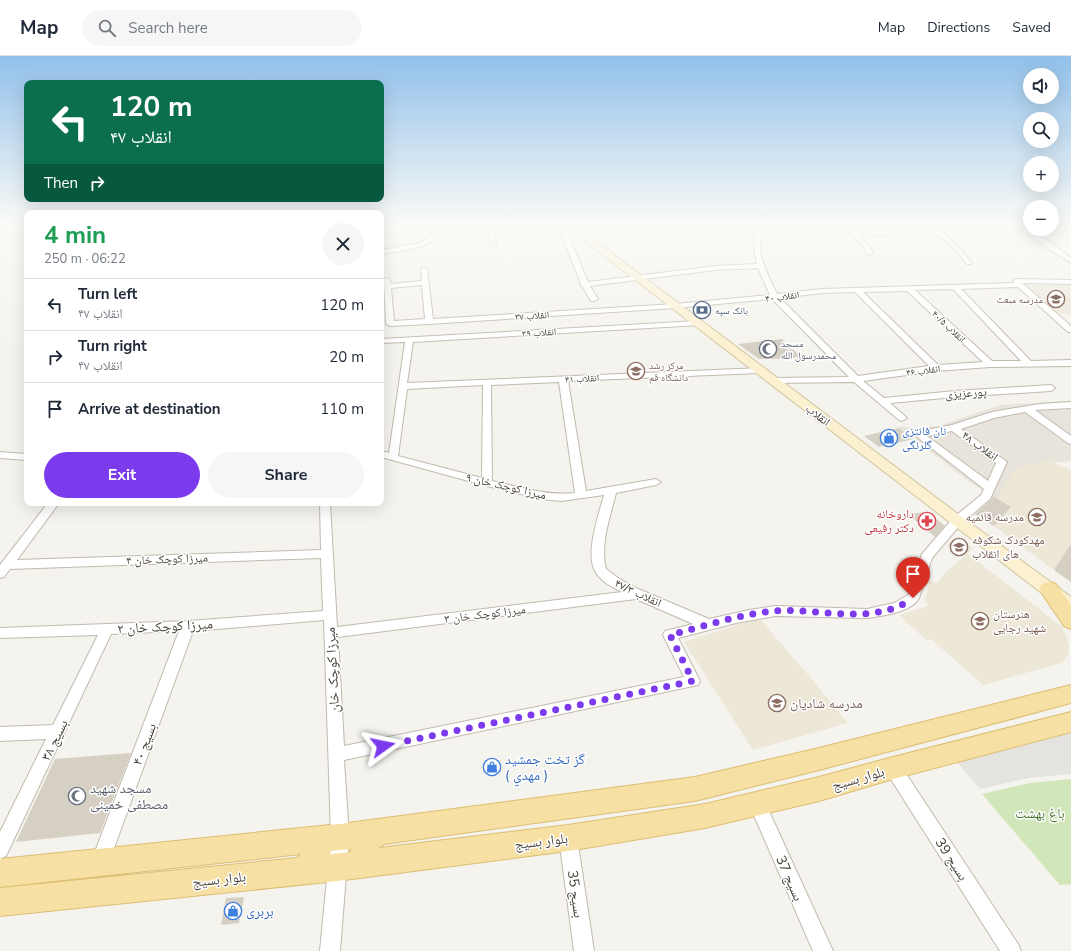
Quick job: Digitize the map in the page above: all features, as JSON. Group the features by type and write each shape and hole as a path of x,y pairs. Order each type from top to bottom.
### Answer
{"main road":[{"name":"انقلاب","path":"620,265 775,381 957,522 1071,606"},
{"path":"1049,589 1071,621"},
{"path":"0,873 309,841 695,789 819,759 1067,693"},
{"name":"بلوار بسیج","path":"0,902 337,867 568,838 705,816 819,789 893,768 1071,722"},
{"path":"375,862 365,856 363,848 368,839 379,832"},
{"path":"302,870 314,862 318,853 317,845 309,841"}],"street":[{"path":"576,265 584,285 594,299"},
{"path":"584,285 734,266 761,266 774,297 856,378 902,418"},
{"path":"424,269 429,322"},
{"name":"انقلاب ۴۰","path":"1020,285 1016,281 1071,282"},
{"name":"انقلاب ۳۷","path":"426,283 387,282 390,324 675,306"},
{"path":"1020,285 1071,330"},
{"name":"انقلاب ۴۰","path":"675,306 822,291 1020,285"},
{"path":"955,287 1029,364"},
{"name":"انقلاب ۴۰/۵","path":"908,288 990,364"},
{"path":"857,290 936,368"},
{"name":"انقلاب ۳۹","path":"384,341 697,323"},
{"path":"393,458 404,386 409,339"},
{"name":"انقلاب ۴۶","path":"775,381 856,378 936,368 990,364 1071,363"},
{"name":"انقلاب ۴۱","path":"404,386 759,370"},
{"path":"563,379 581,495"},
{"path":"487,383 487,483"},
{"name":"پورعزیزی","path":"882,401 954,394 1050,388"},
{"name":"انقلاب ۴۸","path":"954,428 992,415 1027,409 1071,405"},
{"path":"1027,409 1071,442"},
{"path":"954,428 919,434 990,488"},
{"name":"انقلاب ۴۸","path":"336,755 693,681 670,635 749,615 776,611 852,614 877,612 898,607 913,598 926,557 957,522 986,497 1002,462 954,428"},
{"path":"0,455 24,457"},
{"name":"میرزا کوچک خان ۹","path":"384,455 487,483 542,496 561,498 611,491 656,482"},
{"name":"انقلاب ۴۷/۳","path":"611,491 602,524 599,551 600,571 607,578 617,584 709,625"},
{"path":"4,569 52,506"},
{"name":"میرزا کوچک خان","path":"325,506 340,837 330,951"},
{"name":"میرزا کوچک خان ۴","path":"4,569 327,554"},
{"name":"میرزا کوچک خان ۳","path":"331,633 639,594"},
{"name":"میرزا کوچک خان ۲","path":"0,633 188,626 330,615"},
{"name":"بسیج ۴۰","path":"100,862 188,626"},
{"name":"بسیج ۳۸","path":"0,850 107,629"},
{"path":"0,734 57,732"},
{"name":"بسیج 39","path":"893,768 1011,951"},
{"name":"بسیج 37","path":"757,804 823,951"},
{"name":"بسیج 35","path":"568,838 584,951"}],"shaded area":[{"name":"مدرسه مبعث","path":"1071,283 1071,314 1057,314 1025,285 1066,285"},
{"path":"1071,401 1071,461 1054,463 1049,461 1025,469 997,499 971,483 897,426 921,429 932,426 936,427 1000,405"},
{"name":"مدرسه قائمیه","path":"1049,461 1071,470 1071,544 1054,570 994,526 1011,508 997,499 1016,466 1025,469 1030,464"},
{"name":"هنرستان شهید رجایی","path":"955,537 966,542 965,544 973,548 968,554 1062,627 1069,647 1068,655 1061,663 983,685 931,639 926,640 899,615 928,606 925,601 930,580 938,583 945,572 965,556 946,546"},
{"name":"مدرسه شادیان","path":"759,618 848,723 753,750 684,642"},
{"path":"1071,733 1071,774 1028,778 980,789 956,761"}],"green space":[{"name":"باغ بهشت","path":"1071,779 1071,884 1060,885 982,794 1030,783"}],"building":[{"name":"مسجد محمدرسول الله","path":"782,339 802,358 759,359 738,344"},
{"name":"نان فانتزی گلرنگی","path":"899,428 913,439 879,447 864,436"},
{"path":"993,496 1011,507 994,526 975,514 991,500"},
{"name":"داروخانه دکتر رفیعی","path":"927,512 945,526 935,537 908,514"},
{"path":"1071,544 1071,582 1054,570"},
{"name":"مسجد شهید مصطفی خمینی","path":"131,753 100,833 16,842 55,759"},
{"name":"بربری","path":"244,897 239,923 221,925 226,898"}],"place":[{"name":"مدرسه مبعث","path":"1056,299"},
{"name":"بانک سپه","path":"702,310"},
{"name":"مسجد محمدرسول الله","path":"768,349"},
{"name":"مرکز رشد دانشگاه قم","path":"636,371"},
{"name":"نان فانتزی گلرنگی","path":"889,438"},
{"name":"مدرسه قائمیه","path":"1037,517"},
{"name":"داروخانه دکتر رفیعی","path":"927,521"},
{"name":"مهدکودک شکوفه های انقلاب","path":"959,547"},
{"name":"هنرستان شهید رجایی","path":"980,621"},
{"name":"مدرسه شادیان","path":"777,703"},
{"name":"گز تخت جمشيد ( مهدي )","path":"492,767"},
{"name":"مسجد شهید مصطفی خمینی","path":"77,796"},
{"name":"بربری","path":"233,911"}],"route":[{"path":"383,746 693,681 670,635 749,615 776,611 852,614 877,612 898,607 913,598"}]}
